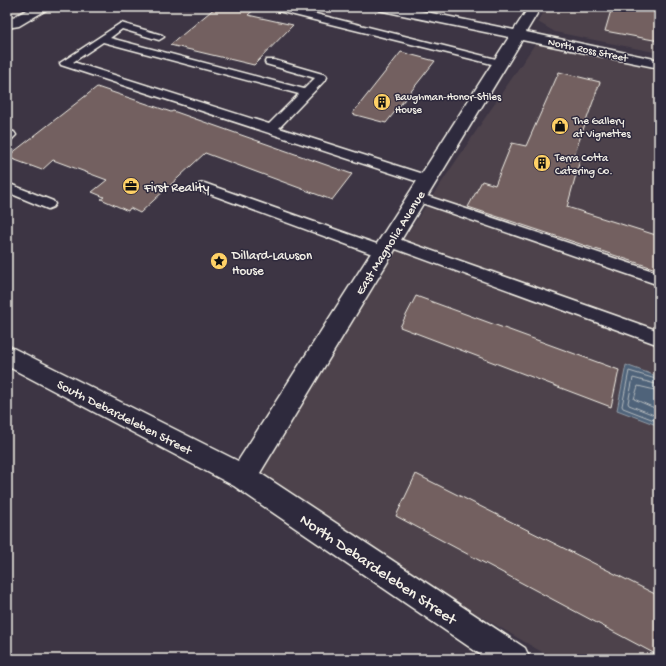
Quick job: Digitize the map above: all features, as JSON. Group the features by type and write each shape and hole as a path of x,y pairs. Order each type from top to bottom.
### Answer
{"street":[{"path":"7,24 20,20 42,7"},
{"name":"North Ross Street","path":"383,7 659,64"},
{"name":"East Magnolia Avenue","path":"243,477 535,7"},
{"name":"South Debardeleben Street","path":"7,355 243,477"},
{"name":"North Debardeleben Street","path":"243,477 514,659"}],"lane":[{"path":"283,7 281,10 500,63"},
{"path":"159,37 121,26 65,64 271,129 659,279"},
{"path":"103,39 306,93"},
{"path":"270,62 322,77 271,129"},
{"path":"7,187 48,204"},
{"path":"204,187 386,246 659,338"}],"shaded area":[{"path":"547,7 659,7 659,53 555,32 538,22"},
{"path":"539,38 659,65 659,659 554,659 243,477"}],"water":[{"path":"626,365 659,377 659,426 617,410"}],"building":[{"path":"216,7 257,7 248,15 293,25 254,65 170,45"},
{"path":"612,7 659,7 659,41 605,31"},
{"path":"401,52 435,61 386,123 352,114"},
{"path":"559,72 600,82 573,158 580,160 567,207 659,236 659,270 468,207 482,181 495,185 512,143 526,146"},
{"path":"97,87 171,112 173,111 352,174 332,200 205,153 140,213 130,208 128,211 101,199 104,197 92,192 107,180 53,160 42,170 7,157"},
{"path":"416,296 619,370 611,407 400,327"},
{"path":"416,474 659,596 659,656 396,516"}],"place":[{"name":"Baughman-Honor-Stiles House","path":"382,102"},
{"name":"The Gallery at Vignettes","path":"560,126"},
{"name":"Terra Cotta Catering Co.","path":"542,163"},
{"name":"First Reality","path":"131,186"},
{"name":"Dillard-Lawson House","path":"219,261"}]}
